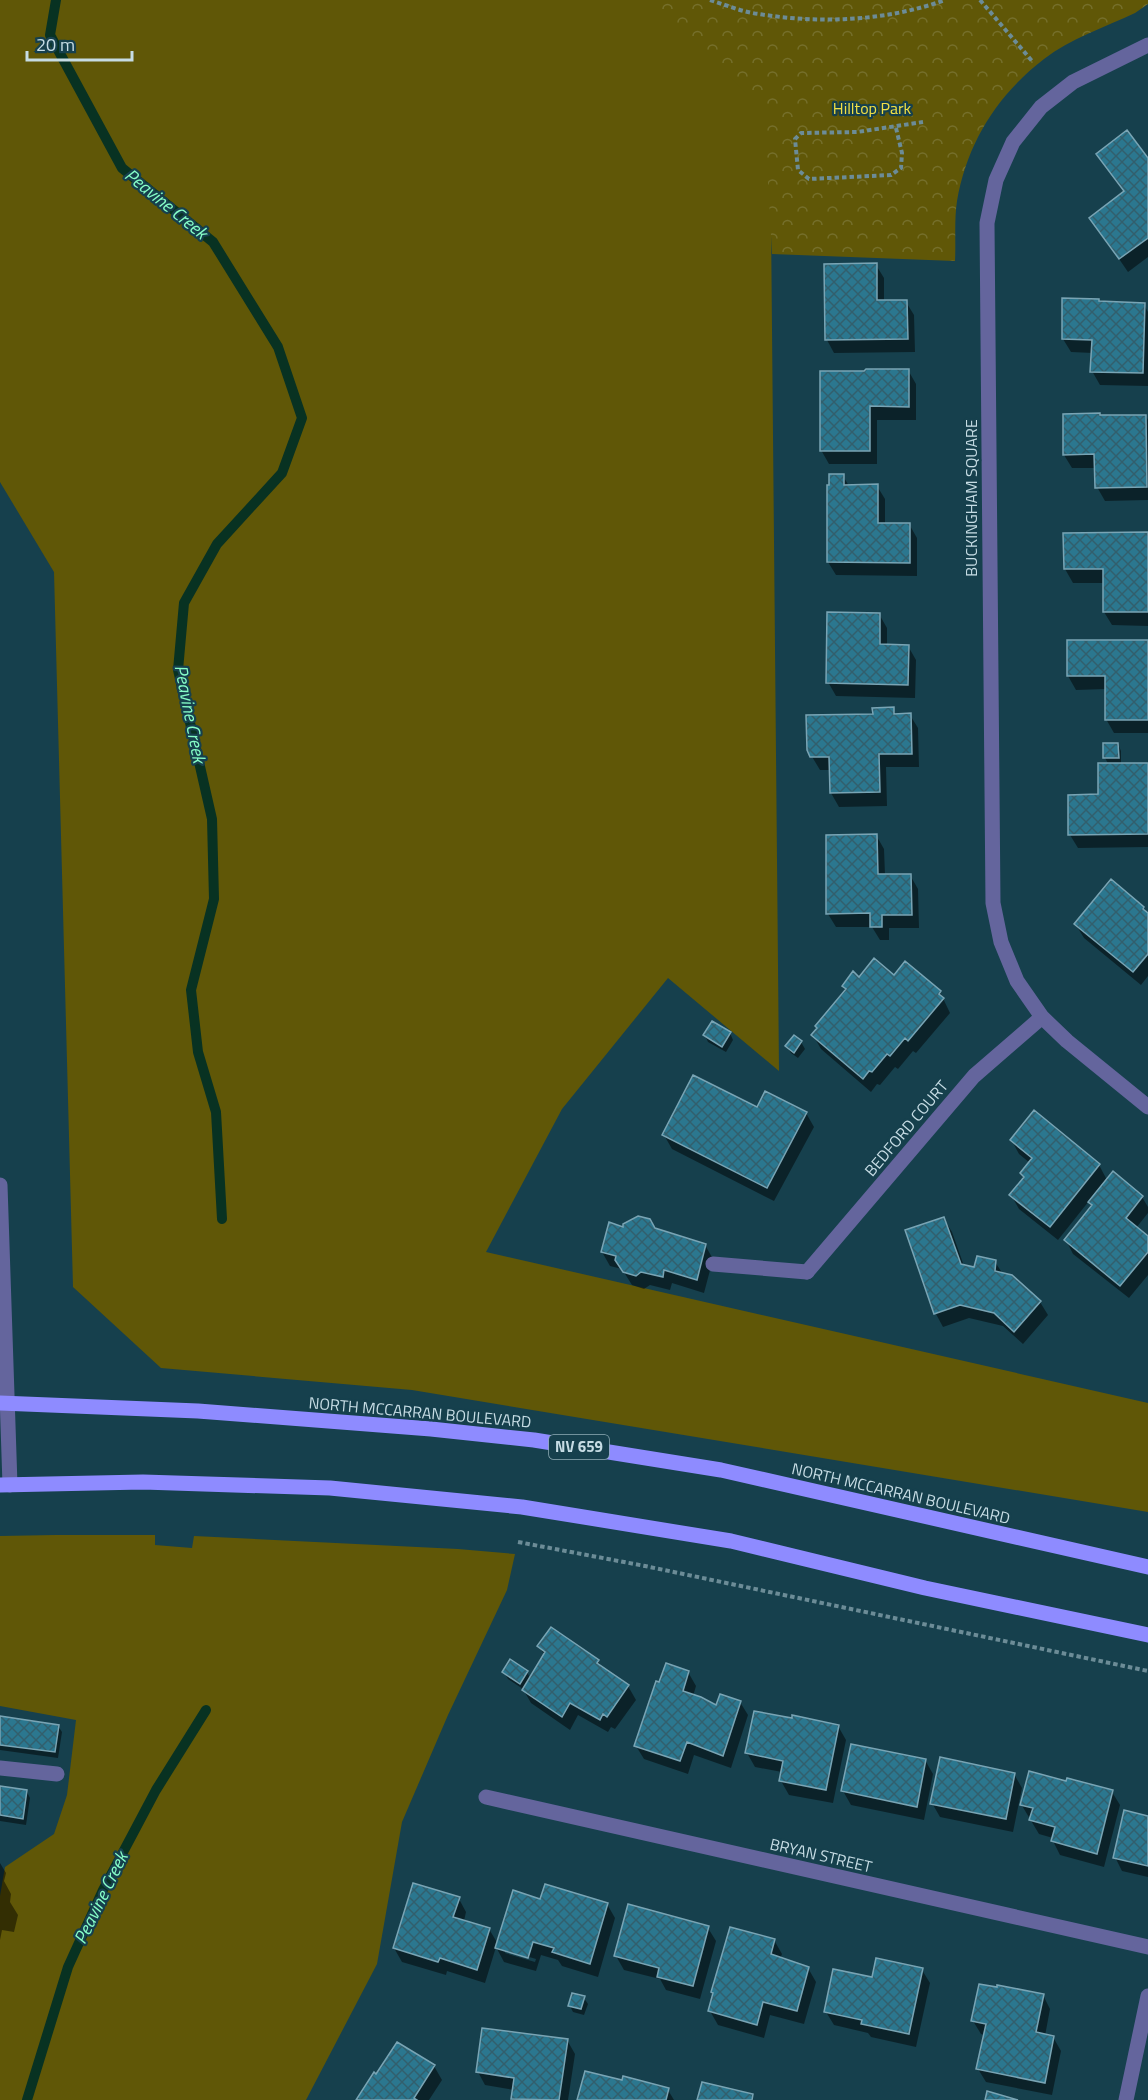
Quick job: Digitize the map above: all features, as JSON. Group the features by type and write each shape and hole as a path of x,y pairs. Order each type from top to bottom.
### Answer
{"main road":[{"name":"NORTH MCCARRAN BOULEVARD","path":"4,1402 198,1411 431,1429 534,1440 721,1470 1148,1567"},
{"path":"5,1485 143,1482 330,1488 522,1507 731,1541 925,1588 1148,1635"}],"street":[{"name":"BUCKINGHAM SQUARE","path":"1148,45 1073,82 1041,107 1013,142 996,180 987,223 993,903 1001,942 1017,981 1042,1017 1067,1041 1148,1107"},
{"name":"BEDFORD COURT","path":"713,1264 807,1272 974,1076 1042,1017"},
{"path":"0,1185 5,1485"},
{"path":"0,1768 57,1774"},
{"name":"BRYAN STREET","path":"486,1797 1148,1947"},
{"path":"1125,2100 1148,1996"}],"path":[{"path":"710,0 757,14 818,19 879,17 929,6 945,0"},
{"path":"980,0 1032,61"},
{"path":"896,128 902,153 900,168 891,175 809,179 798,170 795,139 801,134 896,128 923,122"},
{"path":"518,1542 645,1566 1148,1671"}],"green space":[{"path":"0,0 653,0 770,116 779,1071 668,978 562,1109 486,1252 1148,1403 1148,1512 412,1390 161,1368 73,1287 54,572 0,482"},
{"name":"Hilltop Park","path":"652,0 1148,0 1148,4 1135,13 1076,39 1054,52 1027,73 998,104 968,159 962,180 956,208 955,261 772,254 764,111"},
{"path":"155,1535 155,1545 192,1548 194,1536 458,1549 515,1554 507,1590 448,1715 402,1822 377,1964 306,2100 0,2100 0,1896 5,1867 54,1834 67,1795 76,1720 0,1706 0,1536"}],"building":[{"path":"1127,130 1148,158 1148,238 1119,259 1089,218 1124,191 1096,154"},
{"path":"877,263 877,300 907,300 908,339 825,340 824,264"},
{"path":"1062,298 1145,303 1143,373 1090,372 1092,340 1062,339"},
{"path":"866,369 909,369 909,407 870,406 870,451 820,451 820,371 864,371"},
{"path":"1100,413 1100,415 1146,415 1147,487 1095,488 1094,454 1063,455 1063,414"},
{"path":"829,474 844,474 844,485 878,484 878,523 910,523 910,563 827,562"},
{"path":"1148,532 1148,612 1103,612 1103,569 1064,569 1063,533"},
{"path":"827,612 880,613 880,644 909,645 908,685 826,683"},
{"path":"1067,640 1148,640 1148,720 1105,720 1105,676 1067,676"},
{"path":"894,707 894,714 911,713 912,754 879,754 880,792 830,793 829,757 810,757 807,750 806,715 873,714 872,708"},
{"path":"1103,743 1118,743 1119,758 1103,758"},
{"path":"1098,763 1148,763 1148,834 1068,835 1068,795 1098,794"},
{"path":"877,834 878,874 911,874 912,915 882,915 882,927 870,927 870,913 826,914 826,835"},
{"path":"1111,879 1148,913 1148,954 1133,972 1074,924"},
{"path":"874,958 894,975 905,961 941,991 939,994 944,998 908,1041 905,1038 890,1056 887,1054 863,1079 811,1035 817,1028 815,1026 846,989 842,986 853,971 859,977"},
{"path":"712,1021 731,1032 722,1047 703,1035"},
{"path":"794,1035 802,1041 794,1053 785,1046"},
{"path":"693,1075 757,1107 765,1091 807,1112 767,1188 662,1135"},
{"path":"1034,1110 1100,1164 1050,1227 1009,1195 1024,1177 1020,1173 1032,1158 1010,1140"},
{"path":"1113,1171 1143,1196 1126,1218 1148,1236 1148,1252 1120,1286 1064,1240 1092,1205 1088,1202"},
{"path":"638,1216 650,1219 655,1228 706,1244 697,1280 664,1270 663,1277 641,1272 636,1276 623,1272 615,1260 616,1256 601,1252 609,1222 623,1227 623,1224"},
{"path":"944,1217 961,1264 974,1267 977,1256 996,1260 995,1271 1012,1275 1041,1301 1014,1332 994,1313 960,1305 934,1314 905,1230"},
{"path":"551,1627 599,1660 597,1663 629,1685 607,1717 603,1714 600,1720 570,1703 562,1717 522,1690 545,1652 537,1646"},
{"path":"510,1659 528,1671 520,1684 502,1672"},
{"path":"666,1663 689,1671 683,1691 716,1705 720,1694 741,1701 723,1756 687,1742 680,1761 634,1746 656,1681 659,1682"},
{"path":"754,1711 792,1718 792,1715 839,1725 826,1790 779,1781 783,1761 745,1753"},
{"path":"0,1716 59,1725 55,1752 0,1745"},
{"path":"851,1744 926,1759 917,1807 841,1791"},
{"path":"940,1757 1015,1773 1006,1819 930,1804"},
{"path":"1029,1771 1113,1790 1097,1854 1051,1841 1055,1827 1029,1820 1033,1808 1020,1805"},
{"path":"0,1786 27,1790 23,1819 0,1815"},
{"path":"1124,1810 1148,1816 1148,1866 1113,1858"},
{"path":"413,1883 460,1897 453,1917 490,1928 477,1970 440,1958 438,1962 393,1948"},
{"path":"545,1884 608,1903 590,1964 552,1952 554,1948 533,1942 528,1958 495,1948 513,1890 540,1899"},
{"path":"628,1904 709,1926 693,1986 657,1977 659,1968 614,1956"},
{"path":"730,1927 775,1939 771,1954 809,1967 797,2011 763,2002 757,2025 708,2011 713,1993 711,1992"},
{"path":"876,1958 923,1968 909,2034 861,2024 862,2020 824,2012 833,1969 872,1977"},
{"path":"979,1984 1044,1994 1036,2032 1054,2036 1045,2083 976,2069 986,2024 971,2021"},
{"path":"572,1993 585,1996 581,2009 568,2006"},
{"path":"482,2028 568,2039 559,2100 511,2099 514,2078 476,2072"},
{"path":"397,2042 435,2065 414,2098 417,2100 356,2100 374,2072 376,2074"},
{"path":"585,2071 622,2080 623,2076 669,2088 666,2100 577,2100"},
{"path":"702,2082 753,2094 752,2100 697,2100"},
{"path":"987,2091 1018,2100 985,2100"}],"waterway":[{"name":"Peavine Creek","path":"56,0 50,35 122,168 213,242 278,347 302,418 282,473 217,544 184,603 178,670 212,819 214,899 191,990 198,1052 216,1112 222,1219"},
{"name":"Peavine Creek","path":"27,2100 68,1967 103,1890 156,1790 206,1710"}]}
